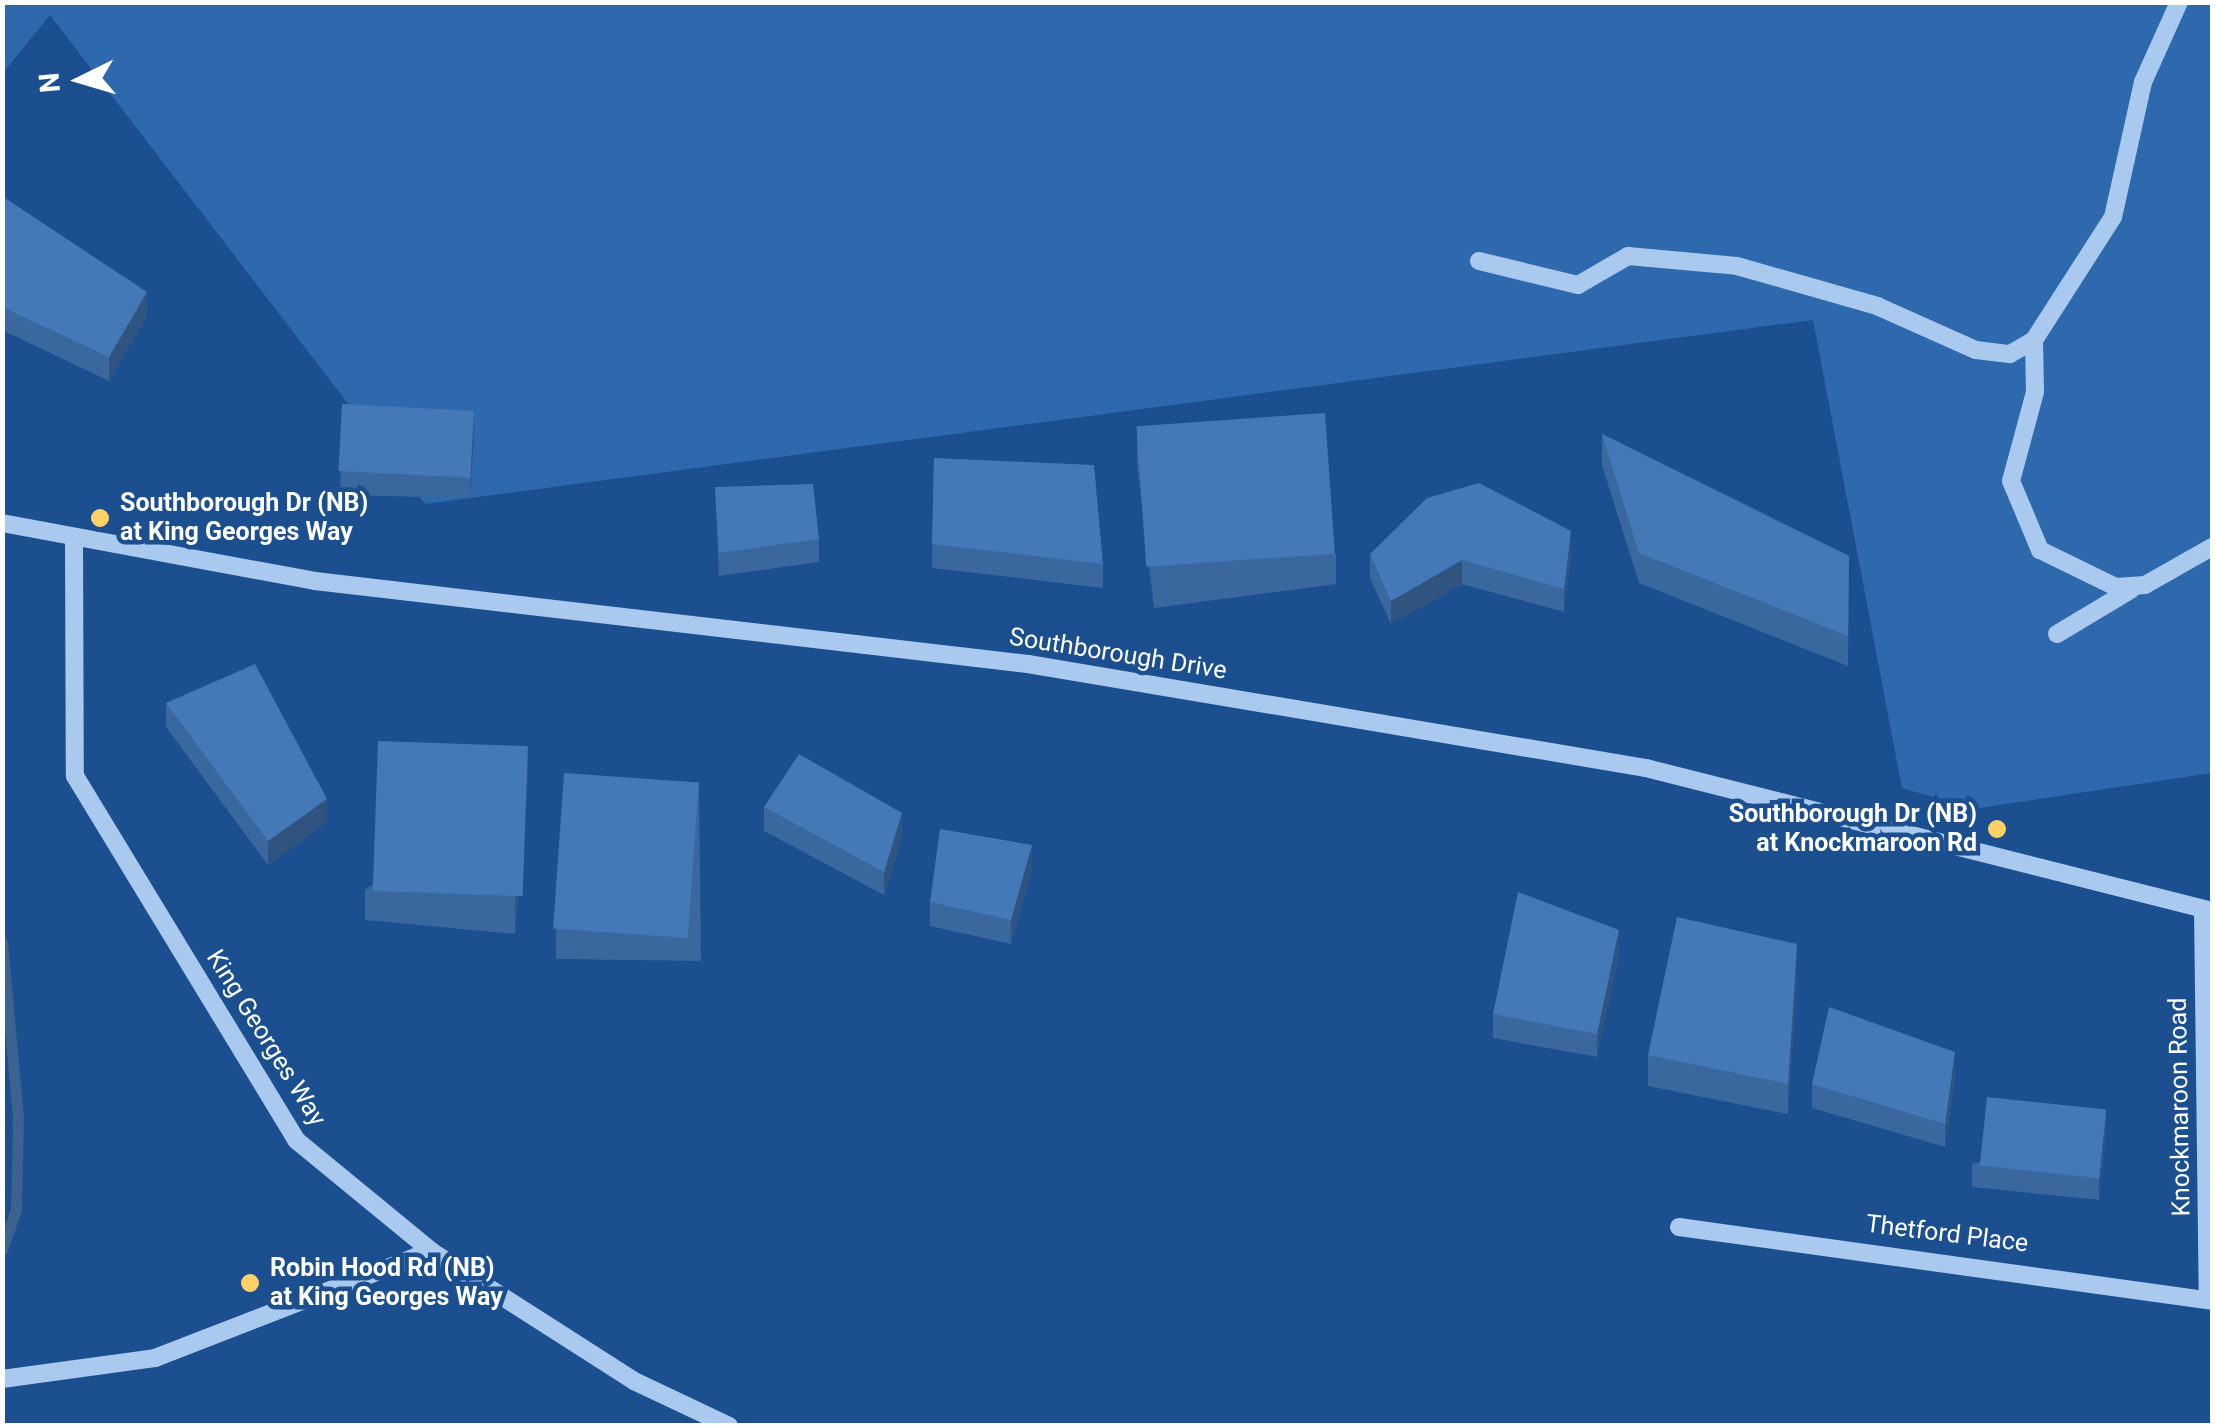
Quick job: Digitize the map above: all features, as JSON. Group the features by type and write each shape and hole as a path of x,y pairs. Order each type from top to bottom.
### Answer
{"street":[{"path":"1479,261 1578,285 1628,256 1737,266 1876,306 1976,350 2010,354 2034,340 2112,217 2143,82 2179,2"},
{"path":"2034,340 2035,392 2011,481 2023,528 2069,569 2132,589"},
{"name":"Southborough Drive","path":"2,524 316,581 1028,664 1646,768 2208,911"},
{"name":"King Georges Way","path":"74,537 75,776 296,1140 431,1251 634,1381 729,1426"},
{"path":"2056,634 2212,546"},
{"name":"Knockmaroon Road","path":"2208,911 2210,1299"},
{"name":"Thetford Place","path":"1679,1227 2210,1299"},
{"path":"2,1380 155,1358 431,1251"}],"shaded area":[{"path":"3,2 2212,3 2212,773 1973,809 1902,788 1813,320 425,504 50,15 3,73"}],"building":[{"path":"2,196 147,292 109,357 2,307"},
{"path":"342,404 474,411 470,478 338,471"},
{"path":"1325,413 1335,554 1146,567 1136,426"},
{"path":"1602,434 1849,556 1848,636 1639,553"},
{"path":"934,458 1094,465 1103,564 932,544"},
{"path":"1479,483 1571,531 1564,589 1462,560 1391,601 1370,554 1427,498"},
{"path":"813,484 819,539 719,553 715,487"},
{"path":"255,664 327,799 268,841 166,703"},
{"path":"378,741 528,746 523,896 373,891"},
{"path":"799,754 902,813 884,872 764,807"},
{"path":"564,773 699,782 688,938 553,929"},
{"path":"940,829 1032,845 1011,920 930,902"},
{"path":"1518,892 1619,930 1597,1034 1493,1014"},
{"path":"1677,917 1797,944 1788,1084 1648,1055"},
{"path":"1829,1007 1955,1052 1945,1124 1812,1084"},
{"path":"1987,1097 2106,1110 2099,1178 1980,1166"}],"waterway":[{"path":"2,942 18,1117 16,1209 2,1250"}],"place":[{"name":"Southborough Dr (NB) at King Georges Way","path":"100,518"},
{"name":"Southborough Dr (NB) at Knockmaroon Rd","path":"1997,829"},
{"name":"Robin Hood Rd (NB) at King Georges Way","path":"250,1283"}]}
